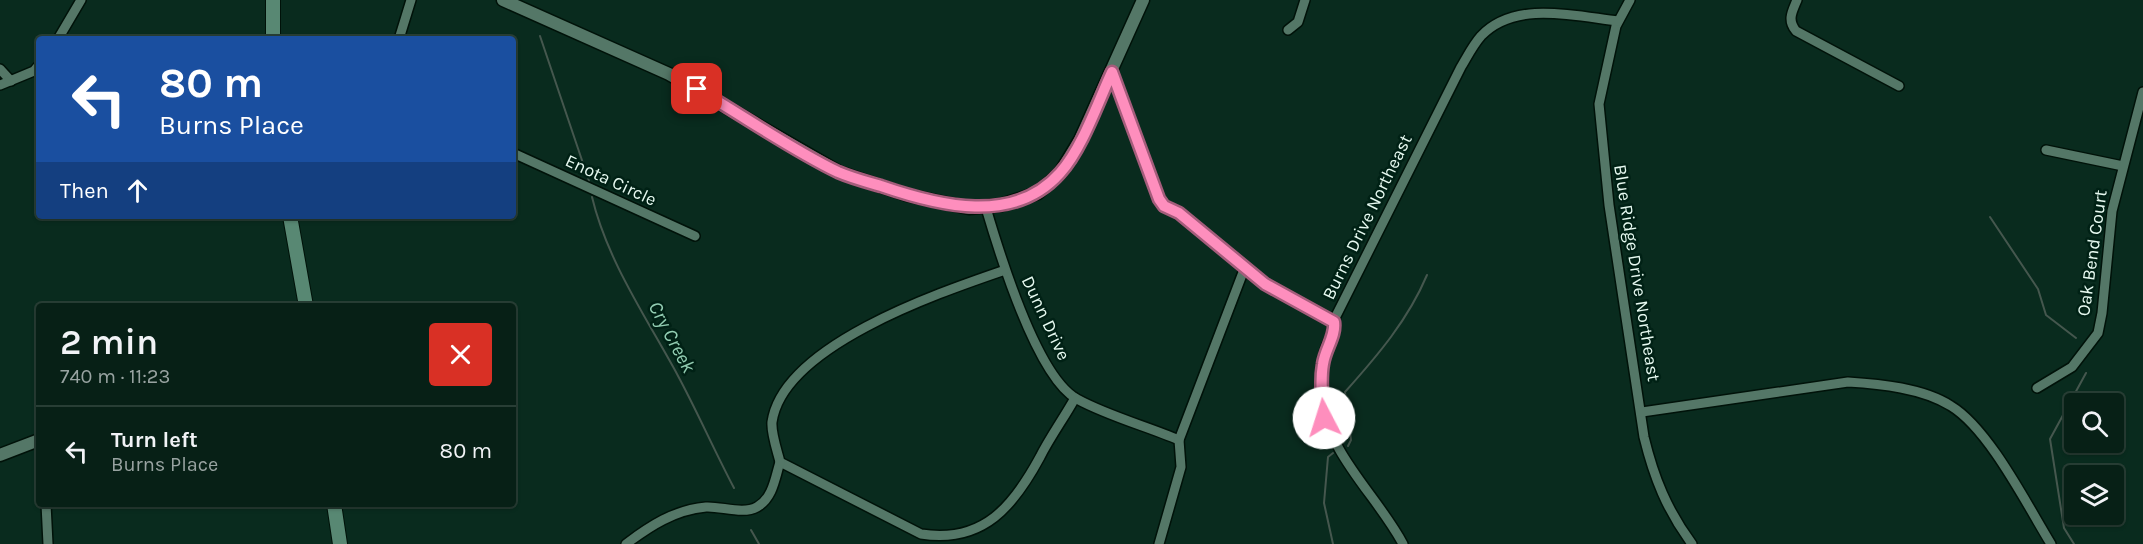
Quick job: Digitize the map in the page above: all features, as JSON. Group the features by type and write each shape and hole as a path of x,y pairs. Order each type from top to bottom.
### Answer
{"main road":[{"path":"273,0 273,36"},
{"path":"291,219 305,303"},
{"path":"334,507 340,544"}],"street":[{"path":"60,36 81,0"},
{"path":"400,36 411,0"},
{"path":"503,0 669,74 839,172 907,195 969,208 986,208 1038,193 1060,173 1080,140 1143,0"},
{"path":"1288,30 1298,22 1305,0"},
{"name":"Blue Ridge Drive Northeast","path":"1630,0 1618,21 1599,104 1609,205 1644,437 1652,472 1662,498 1692,544"},
{"path":"1797,0 1790,18 1791,25 1796,31 1899,86"},
{"name":"Burns Drive Northeast","path":"1403,544 1389,517 1332,440 1324,418 1322,367 1326,347 1335,330 1334,322 1461,67 1481,35 1495,25 1536,12 1556,11 1618,21"},
{"path":"0,85 36,68"},
{"path":"0,69 10,81"},
{"path":"1112,72 1159,199 1265,284 1334,322"},
{"name":"Oak Bend Court","path":"2037,388 2072,367 2098,333 2112,211 2143,92"},
{"path":"2046,150 2123,166"},
{"name":"Enota Circle","path":"516,154 694,236"},
{"name":"Dunn Drive","path":"986,208 1005,270 1053,372 1075,398 1179,440"},
{"path":"1159,544 1180,467 1179,440 1245,267"},
{"path":"626,544 667,516 706,507 745,510 757,507 771,493 780,462 772,422 785,388 818,357 850,336 930,296 1005,270"},
{"path":"1642,412 1848,382 1873,384 1935,398 1967,418 1988,443 2051,544"},
{"path":"780,462 921,534 947,537 965,535 983,528 1008,510 1028,482 1075,398"},
{"path":"0,455 36,441"},
{"path":"46,507 48,544"}],"waterway":[{"name":"Cry Creek","path":"540,36 589,181"},
{"name":"Cry Creek","path":"592,197 617,266 684,388 734,488"},
{"path":"1990,217 2038,289 2046,315 2076,338"},
{"path":"1348,446 1351,440 1345,392 1401,322 1427,275"},
{"path":"2074,544 2064,528 2050,439 2086,373"},
{"path":"1333,453 1328,457 1324,503 1333,544"},
{"name":"Cry Creek","path":"751,530 759,544"}],"route":[{"path":"697,89 839,172 907,195 969,208 986,208 1038,193 1060,173 1080,140 1112,72 1150,180 1164,206 1179,213 1265,284 1334,322 1335,330 1326,347 1322,367 1321,393 1324,418"}]}
